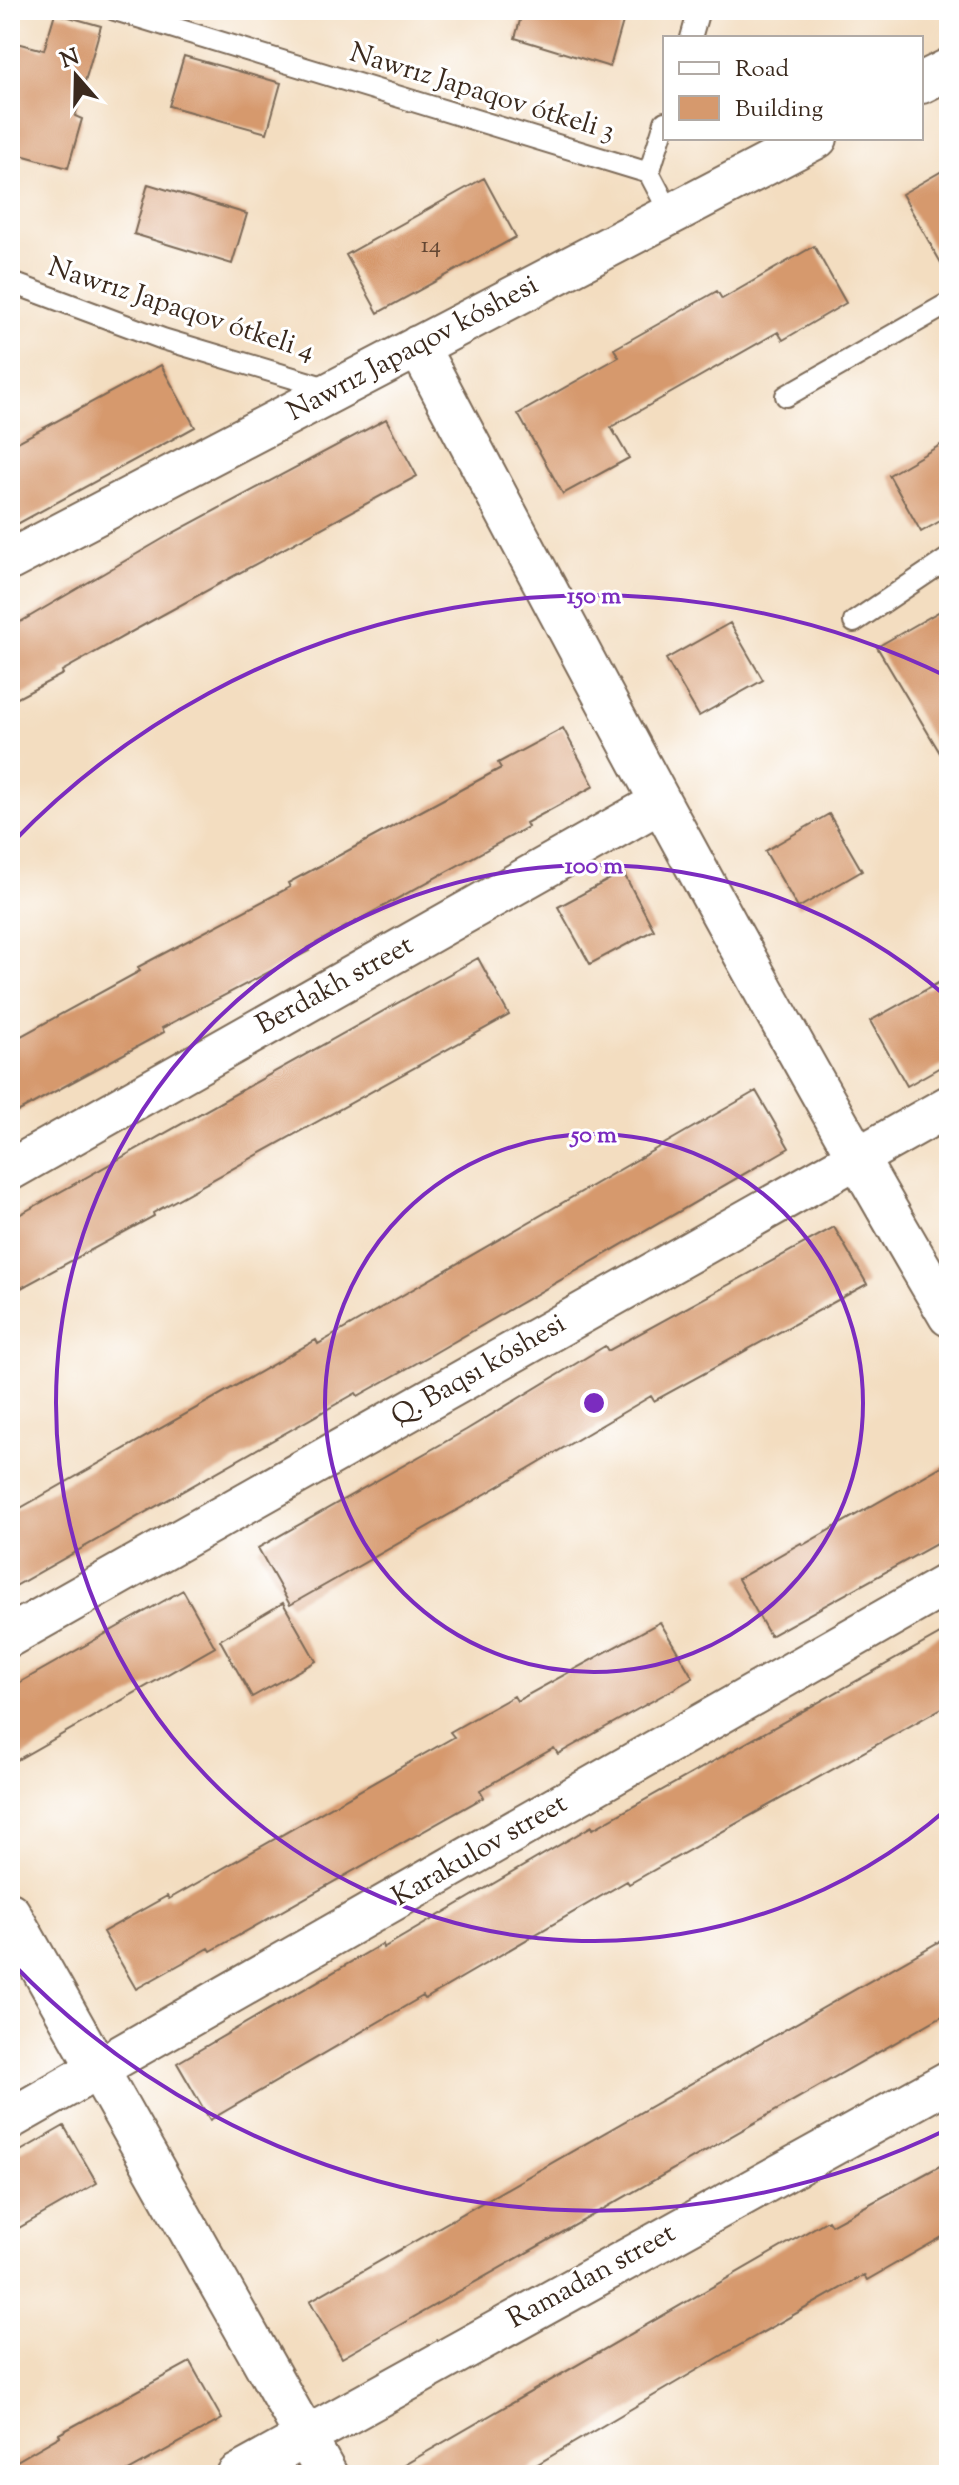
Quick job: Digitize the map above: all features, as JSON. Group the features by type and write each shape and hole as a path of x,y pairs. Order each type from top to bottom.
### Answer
{"street":[{"path":"923,82 949,69"},
{"name":"Nawrız Japaqov kóshesi","path":"10,560 813,140"},
{"path":"418,346 659,803 856,1158 949,1316"},
{"name":"Berdakh street","path":"10,1170 659,803"},
{"name":"Q. Baqsı kóshesi","path":"10,1636 949,1106"},
{"name":"Karakulov street","path":"10,2119 949,1583"},
{"path":"10,1913 327,2475"},
{"name":"Ramadan street","path":"237,2475 949,2081"}],"lane":[{"name":"Nawrız Japaqov ótkeli 3","path":"115,10 649,173"},
{"path":"692,36 699,10"},
{"path":"663,128 649,173 671,215"},
{"name":"Nawrız Japaqov ótkeli 4","path":"10,282 163,339 334,390"},
{"path":"786,396 949,303"},
{"path":"854,622 949,558"}],"building":[{"path":"523,10 599,10 624,18 610,67 515,38"},
{"path":"55,13 101,26 75,116 82,119 68,168 10,152 10,41 44,50"},
{"path":"184,56 281,83 267,133 169,106"},
{"path":"949,167 949,277 902,194"},
{"path":"484,178 516,237 378,313 346,255"},
{"path":"148,184 247,214 232,264 134,234"},
{"path":"814,246 846,303 783,340 778,332 611,427 629,458 563,494 518,414 619,357 614,349 717,291 722,299"},
{"path":"161,365 195,427 10,528 10,446"},
{"path":"386,419 417,476 10,702 10,628 171,534"},
{"path":"949,440 949,516 921,532 889,475"},
{"path":"949,606 949,768 877,647"},
{"path":"730,623 763,680 699,716 666,659"},
{"path":"563,728 594,786 526,823 528,827 307,948 309,951 162,1028 164,1032 10,1116 10,1042 140,971 138,967 290,887 288,883 501,768 498,763"},
{"path":"829,814 862,871 798,908 765,851"},
{"path":"623,872 654,930 590,964 558,907"},
{"path":"478,958 509,1015 10,1294 10,1220"},
{"path":"949,977 949,1062 907,1086 870,1021"},
{"path":"756,1091 789,1148 431,1355 358,1396 356,1393 10,1589 10,1514 316,1340 318,1344"},
{"path":"834,1227 867,1284 654,1401 651,1396 290,1605 258,1548 466,1430 605,1346 608,1351"},
{"path":"949,1462 949,1537 770,1636 738,1579"},
{"path":"183,1590 215,1647 10,1764 10,1688"},
{"path":"283,1603 316,1661 252,1697 220,1640"},
{"path":"660,1622 693,1678 558,1754 554,1748 480,1790 484,1797 211,1951 209,1948 136,1989 103,1932 167,1896 169,1899 454,1737 450,1732 514,1696 517,1701"},
{"path":"949,1629 949,1704 629,1884 627,1881 210,2120 177,2063 382,1944 383,1948 592,1826 593,1829"},
{"path":"949,1936 949,2012 342,2358 310,2301"},
{"path":"64,2126 97,2183 10,2233 10,2157"},
{"path":"949,2161 949,2233 867,2280 864,2275 519,2475 387,2475 828,2220 831,2225"},
{"path":"190,2362 222,2419 121,2475 10,2475 10,2465 59,2434"}]}
